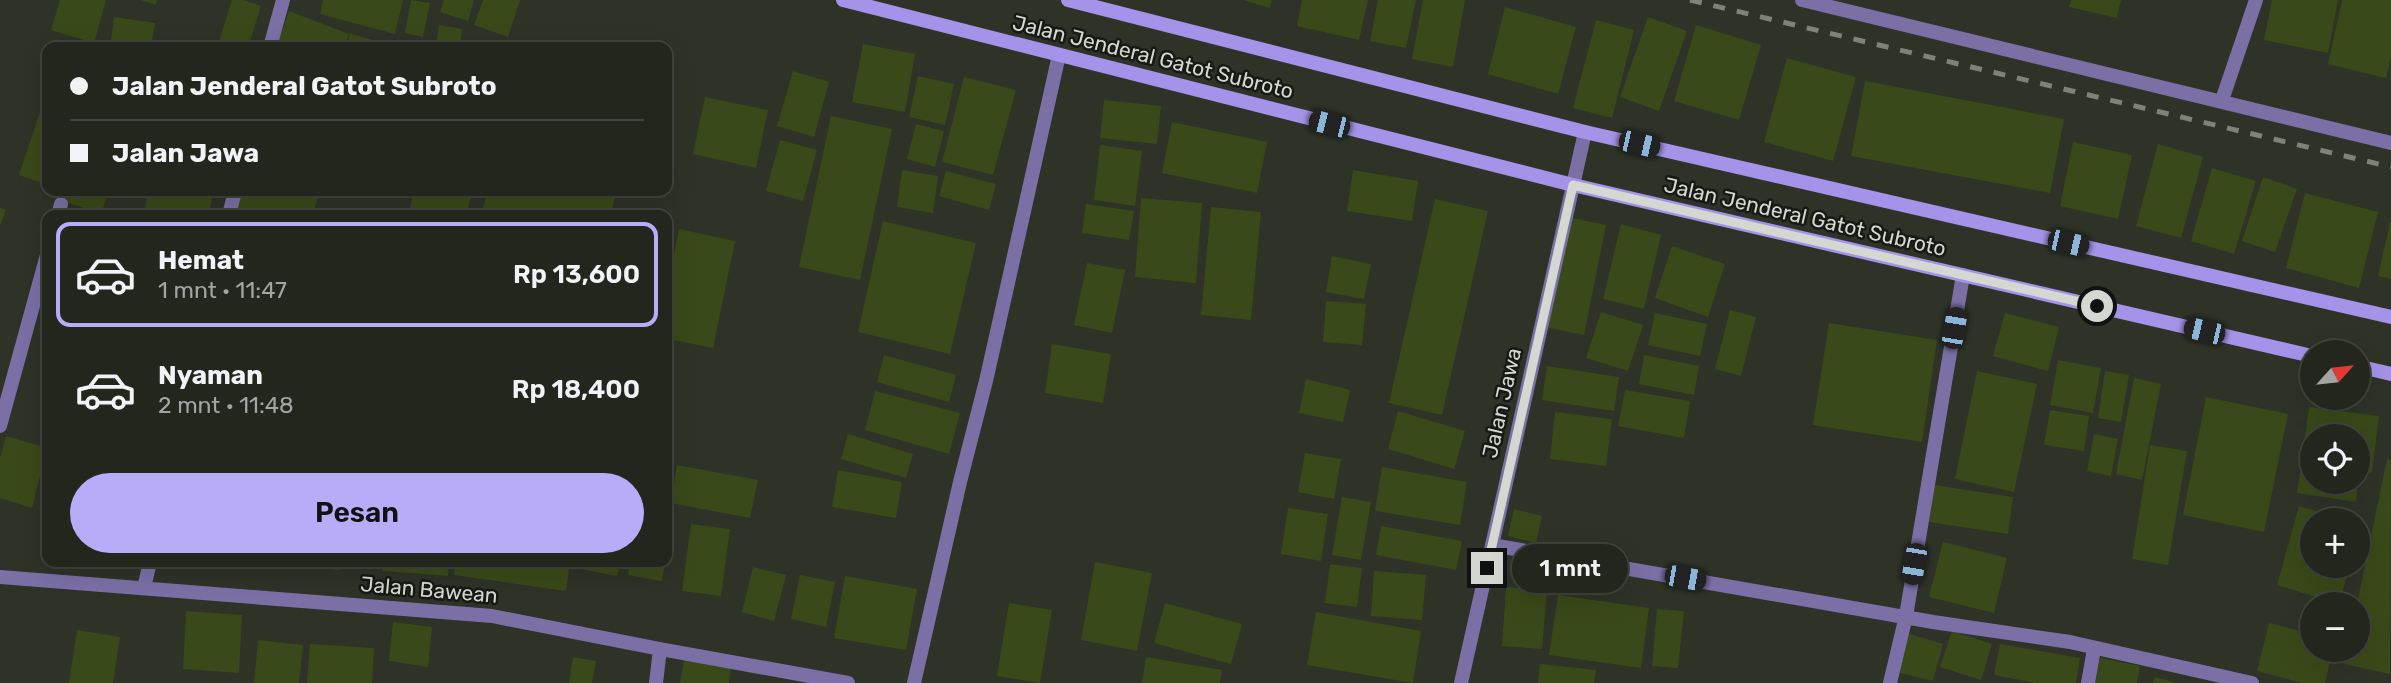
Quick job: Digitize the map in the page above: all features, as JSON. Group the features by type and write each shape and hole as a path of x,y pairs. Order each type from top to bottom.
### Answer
{"main road":[{"name":"Jalan Jenderal Gatot Subroto","path":"843,0 1573,185 2300,353"},
{"name":"Jalan Jenderal Gatot Subroto","path":"1068,0 1585,132 2391,317"},
{"path":"2370,369 2391,374"}],"street":[{"path":"271,42 283,0"},
{"path":"1802,0 2391,143"},
{"path":"2222,100 2256,0"},
{"path":"914,683 986,381 1059,55"},
{"name":"Jalan Jawa","path":"1461,683 1585,132"},
{"path":"0,426 42,273"},
{"path":"1890,683 1906,616 1963,275"},
{"path":"1492,545 2070,642 2252,683"},
{"path":"144,588 149,567"},
{"name":"Jalan Bawean","path":"0,577 492,616 848,683"},
{"path":"656,683 660,649"},
{"path":"2088,683 2094,649"}],"building":[{"path":"60,0 106,0 94,42 51,30"},
{"path":"141,0 157,0 156,5"},
{"path":"232,0 243,0 261,6 250,42 219,42"},
{"path":"323,0 403,0 395,34 320,14"},
{"path":"411,0 430,3 423,37 405,33"},
{"path":"444,0 474,0 468,21 440,12"},
{"path":"483,0 520,0 508,37 474,25"},
{"path":"1243,0 1272,0 1270,8"},
{"path":"1302,0 1368,0 1359,40 1297,26"},
{"path":"1378,0 1416,0 1406,48 1370,41"},
{"path":"1423,0 1465,0 1453,67 1412,59"},
{"path":"2071,0 2121,0 2117,18 2069,7"},
{"path":"2272,0 2338,0 2328,53 2264,40"},
{"path":"2342,0 2391,0 2391,57 2386,78 2328,64"},
{"path":"1505,7 1576,27 1558,94 1488,74"},
{"path":"289,11 349,34 346,42 278,42"},
{"path":"114,17 155,23 152,42 111,42"},
{"path":"1648,17 1687,31 1659,111 1620,97"},
{"path":"1596,20 1634,30 1612,118 1573,108"},
{"path":"439,25 462,29 461,42 437,42"},
{"path":"1696,25 1761,45 1739,120 1674,101"},
{"path":"350,33 378,42 347,42"},
{"path":"863,44 915,54 905,112 852,102"},
{"path":"1787,58 1856,77 1833,161 1764,142"},
{"path":"793,71 829,82 814,137 777,126"},
{"path":"918,76 954,84 945,125 909,117"},
{"path":"964,77 1016,90 993,175 942,162"},
{"path":"1865,81 2064,119 2050,193 1851,156"},
{"path":"705,97 768,110 756,168 693,154"},
{"path":"1104,100 1161,106 1157,144 1100,138"},
{"path":"42,106 42,183 19,175"},
{"path":"831,116 892,129 860,280 799,267"},
{"path":"1172,122 1267,142 1257,193 1162,173"},
{"path":"916,124 944,131 935,167 907,159"},
{"path":"780,140 817,150 803,201 766,191"},
{"path":"2073,142 2132,155 2118,219 2060,206"},
{"path":"2158,144 2203,157 2181,238 2136,226"},
{"path":"1100,145 1142,151 1135,206 1094,200"},
{"path":"2212,168 2256,181 2234,254 2191,241"},
{"path":"902,170 938,176 933,213 897,207"},
{"path":"1353,170 1418,181 1412,221 1347,211"},
{"path":"946,171 996,184 989,210 939,196"},
{"path":"2263,177 2297,189 2275,252 2242,241"},
{"path":"2305,193 2378,212 2359,288 2286,268"},
{"path":"68,196 107,196 102,210 89,210 66,202"},
{"path":"147,196 212,196 210,210 145,210"},
{"path":"237,196 317,198 315,210 234,210"},
{"path":"413,196 471,196 467,210 409,210"},
{"path":"486,196 615,196 612,210 483,210"},
{"path":"1141,198 1202,203 1196,283 1135,277"},
{"path":"1435,199 1488,211 1442,415 1389,403"},
{"path":"1086,204 1134,211 1129,240 1082,233"},
{"path":"1211,207 1261,212 1251,320 1201,315"},
{"path":"0,208 6,210 0,226"},
{"path":"1567,217 1606,225 1584,335 1545,327"},
{"path":"883,221 976,243 950,354 858,332"},
{"path":"2391,222 2391,279 2378,276"},
{"path":"1621,224 1661,235 1644,309 1603,299"},
{"path":"679,229 735,241 713,348 672,340 672,266"},
{"path":"1672,246 1725,264 1708,317 1655,298"},
{"path":"1332,256 1371,264 1364,299 1326,292"},
{"path":"1087,263 1125,270 1112,333 1074,325"},
{"path":"1326,301 1366,304 1362,345 1323,342"},
{"path":"1730,310 1756,317 1741,376 1715,369"},
{"path":"1601,312 1643,325 1628,371 1586,358"},
{"path":"1655,313 1707,324 1700,356 1648,345"},
{"path":"2005,313 2059,327 2048,371 1993,356"},
{"path":"1829,323 1937,340 1922,442 1813,425"},
{"path":"1052,344 1111,354 1103,403 1045,393"},
{"path":"884,355 956,375 949,402 877,382"},
{"path":"1644,355 1699,366 1694,395 1639,384"},
{"path":"2058,360 2101,368 2093,413 2050,405"},
{"path":"1547,366 1619,377 1614,411 1542,400"},
{"path":"1977,371 2037,384 2014,492 1955,479"},
{"path":"2105,371 2129,375 2121,422 2098,418"},
{"path":"2134,378 2161,384 2142,480 2116,474"},
{"path":"1306,379 1350,390 1343,422 1299,413"},
{"path":"1625,390 1690,401 1684,438 1618,426"},
{"path":"875,391 960,413 949,454 865,430"},
{"path":"2206,397 2288,414 2264,532 2183,515"},
{"path":"2050,410 2089,416 2084,451 2044,445"},
{"path":"2309,410 2379,416 2372,473 2370,424 2307,424"},
{"path":"1398,411 1465,431 1454,469 1388,449"},
{"path":"1555,412 1612,419 1606,466 1550,459"},
{"path":"848,434 913,454 906,478 841,459"},
{"path":"2094,434 2118,439 2111,476 2087,471"},
{"path":"6,436 42,447 42,468 32,508 0,498 0,458"},
{"path":"2150,445 2187,451 2168,565 2132,559"},
{"path":"1305,453 1341,459 1334,499 1298,492"},
{"path":"2387,459 2391,460 2390,674 2344,664 2370,662 2370,592 2359,592 2362,578 2370,578 2370,541"},
{"path":"677,465 758,480 750,518 672,503"},
{"path":"1382,467 1467,482 1460,525 1375,511"},
{"path":"838,470 902,482 896,518 832,507"},
{"path":"2300,470 2300,493 2297,493"},
{"path":"1934,485 2013,497 2008,534 1929,522"},
{"path":"2304,494 2357,494 2356,502"},
{"path":"1342,497 1371,502 1361,560 1332,555"},
{"path":"2299,506 2306,508 2300,508 2300,578 2346,578 2342,592 2300,592 2277,585"},
{"path":"1288,508 1328,514 1321,561 1281,554"},
{"path":"1514,509 1542,516 1536,543 1508,536"},
{"path":"691,524 730,529 721,596 682,591"},
{"path":"1381,526 1462,541 1456,570 1376,555"},
{"path":"1943,542 2007,558 1994,613 1929,597"},
{"path":"1095,562 1152,573 1137,651 1081,640"},
{"path":"1330,564 1362,568 1357,607 1325,603"},
{"path":"312,567 340,567 340,570"},
{"path":"383,567 449,567 448,576 383,571"},
{"path":"455,567 569,567 566,591 454,575"},
{"path":"581,567 619,567 617,576"},
{"path":"629,567 664,567 662,581 628,575"},
{"path":"753,567 786,575 774,621 742,612"},
{"path":"1374,571 1426,575 1422,620 1371,616"},
{"path":"800,575 835,582 826,627 791,619"},
{"path":"845,576 917,589 906,650 834,638"},
{"path":"1506,587 1547,591 1542,649 1502,646"},
{"path":"1558,595 1649,608 1641,668 1549,655"},
{"path":"1009,603 1052,610 1040,683 997,676"},
{"path":"1165,603 1242,624 1231,664 1154,643"},
{"path":"1657,609 1684,611 1678,668 1652,666"},
{"path":"186,611 242,615 239,673 183,669"},
{"path":"1316,612 1421,631 1413,683 1307,665"},
{"path":"393,622 432,627 428,667 389,661"},
{"path":"2269,623 2300,631 2300,662 2330,662 2325,683 2302,683 2257,671"},
{"path":"77,630 120,637 113,683 69,683"},
{"path":"1952,631 1992,644 1981,680 1940,667"},
{"path":"1903,632 1943,644 1933,681 1893,671"},
{"path":"258,640 303,645 299,683 254,683"},
{"path":"310,644 374,648 372,683 307,683"},
{"path":"2000,644 2080,658 2076,683 2035,683 1994,675"},
{"path":"573,657 596,661 592,683 569,683"},
{"path":"1146,657 1222,670 1220,683 1142,683"},
{"path":"2100,658 2140,666 2137,683 2095,683"},
{"path":"684,659 731,667 729,683 680,683"},
{"path":"1540,664 1596,670 1594,683 1538,683"},
{"path":"2155,677 2174,682 2174,683 2153,683"}],"railway":[{"path":"1690,0 2391,167"}],"route":[{"path":"1487,568 1573,185 2097,306"}]}
